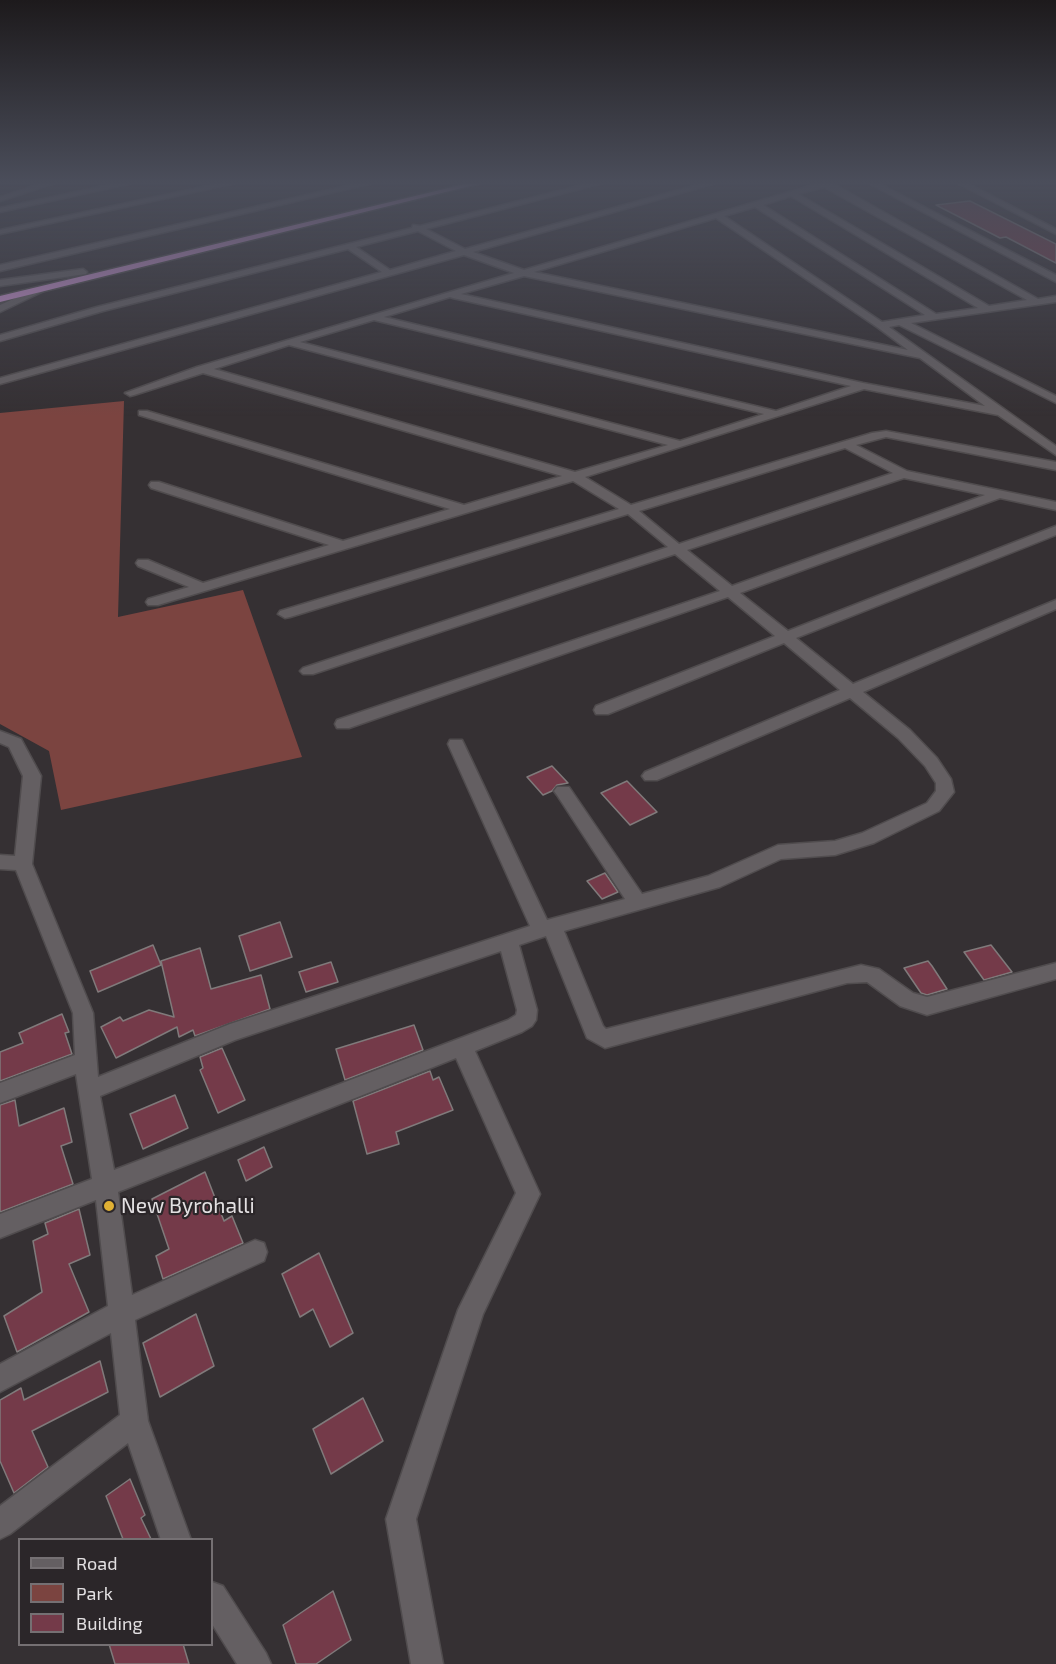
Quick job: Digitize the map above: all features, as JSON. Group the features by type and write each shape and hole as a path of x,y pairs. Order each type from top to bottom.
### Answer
{"highway":[{"path":"0,291 130,261"},
{"path":"0,300 159,261"}],"street":[{"path":"0,268 32,261"},
{"path":"0,329 266,261"},
{"path":"0,338 100,309 296,261"},
{"path":"371,261 388,272"},
{"path":"0,381 431,261"},
{"path":"489,261 524,273 924,356"},
{"path":"130,393 288,342 566,261"},
{"path":"784,261 880,325 1056,451"},
{"path":"845,261 934,317"},
{"path":"905,261 987,309"},
{"path":"964,261 1037,302"},
{"path":"1021,261 1056,279"},
{"path":"0,283 83,272"},
{"path":"0,309 43,289"},
{"path":"450,294 864,386 1002,412"},
{"path":"880,325 1056,299"},
{"path":"372,317 777,414"},
{"path":"901,322 1056,400"},
{"path":"288,342 680,445"},
{"path":"88,1091 230,1034 547,927 713,882 778,852 835,848 868,838 933,807 945,792 945,783 931,762 904,734 629,509 574,476 201,369"},
{"path":"153,602 680,445 864,386"},
{"path":"143,412 462,509"},
{"path":"285,614 846,444 886,434 1056,466"},
{"path":"846,444 903,474 1056,506"},
{"path":"308,671 903,474"},
{"path":"155,485 341,545"},
{"path":"343,724 730,592 997,495"},
{"path":"602,710 787,639 1056,530"},
{"path":"143,563 201,587"},
{"path":"651,776 1056,604"},
{"path":"0,736 15,743 32,776 23,864 82,1013 88,1091 109,1206 134,1421 176,1538"},
{"path":"456,744 547,927 598,1036 605,1039 847,975 861,973 872,975 907,1000 927,1006 1056,971"},
{"path":"563,791 638,903"},
{"path":"0,862 23,864"},
{"path":"0,1226 462,1047 525,1020 527,1010 508,940"},
{"path":"427,1664 400,1520 471,1310 528,1194 462,1047"},
{"path":"0,1093 86,1061"},
{"path":"0,1379 121,1313 255,1252"},
{"path":"0,1524 134,1421"},
{"path":"213,1599 255,1664"}],"green space":[{"path":"124,401 118,617 243,590 302,757 61,810 49,751 0,724 0,413"}],"building":[{"path":"552,766 568,783 557,785 552,791 543,795 527,777"},
{"path":"627,781 657,812 630,825 601,793"},
{"path":"605,873 618,892 602,899 587,881"},
{"path":"280,922 292,957 250,971 239,936"},
{"path":"153,945 161,965 98,992 90,971"},
{"path":"991,945 1012,972 984,980 964,952"},
{"path":"200,948 211,989 261,975 270,1009 195,1036 193,1030 179,1037 177,1027 116,1058 101,1027 120,1017 123,1021 149,1010 174,1017 161,961"},
{"path":"928,961 947,989 927,995 921,993 904,968"},
{"path":"331,962 338,982 306,992 299,972"},
{"path":"62,1014 69,1032 65,1033 72,1054 0,1081 0,1052 23,1043 19,1033"},
{"path":"414,1025 423,1050 345,1080 336,1049"},
{"path":"222,1048 245,1100 218,1113 200,1070 203,1068 200,1057"},
{"path":"430,1071 433,1080 439,1077 453,1110 396,1132 399,1144 367,1154 353,1101"},
{"path":"175,1095 188,1128 143,1149 130,1114"},
{"path":"15,1100 19,1126 64,1108 72,1142 61,1146 73,1184 0,1212 0,1105"},
{"path":"264,1147 272,1167 246,1181 238,1160"},
{"path":"205,1172 224,1221 232,1216 243,1243 163,1279 156,1256 169,1249 152,1199"},
{"path":"79,1209 90,1255 69,1264 89,1312 17,1352 4,1316 42,1292 33,1241 48,1234 45,1223"},
{"path":"319,1253 353,1333 330,1347 313,1309 300,1317 282,1274"},
{"path":"196,1314 214,1366 160,1397 143,1343"},
{"path":"100,1361 108,1392 32,1431 48,1467 14,1493 0,1461 0,1400 21,1388 24,1400"},
{"path":"363,1398 383,1441 331,1474 313,1429"},
{"path":"130,1479 145,1515 141,1518 151,1538 123,1538 106,1496"},
{"path":"333,1591 351,1640 316,1664 296,1664 283,1625"},
{"path":"110,1646 184,1646 189,1664 115,1664"}],"place":[{"name":"New Byrohalli","path":"109,1206"}]}
